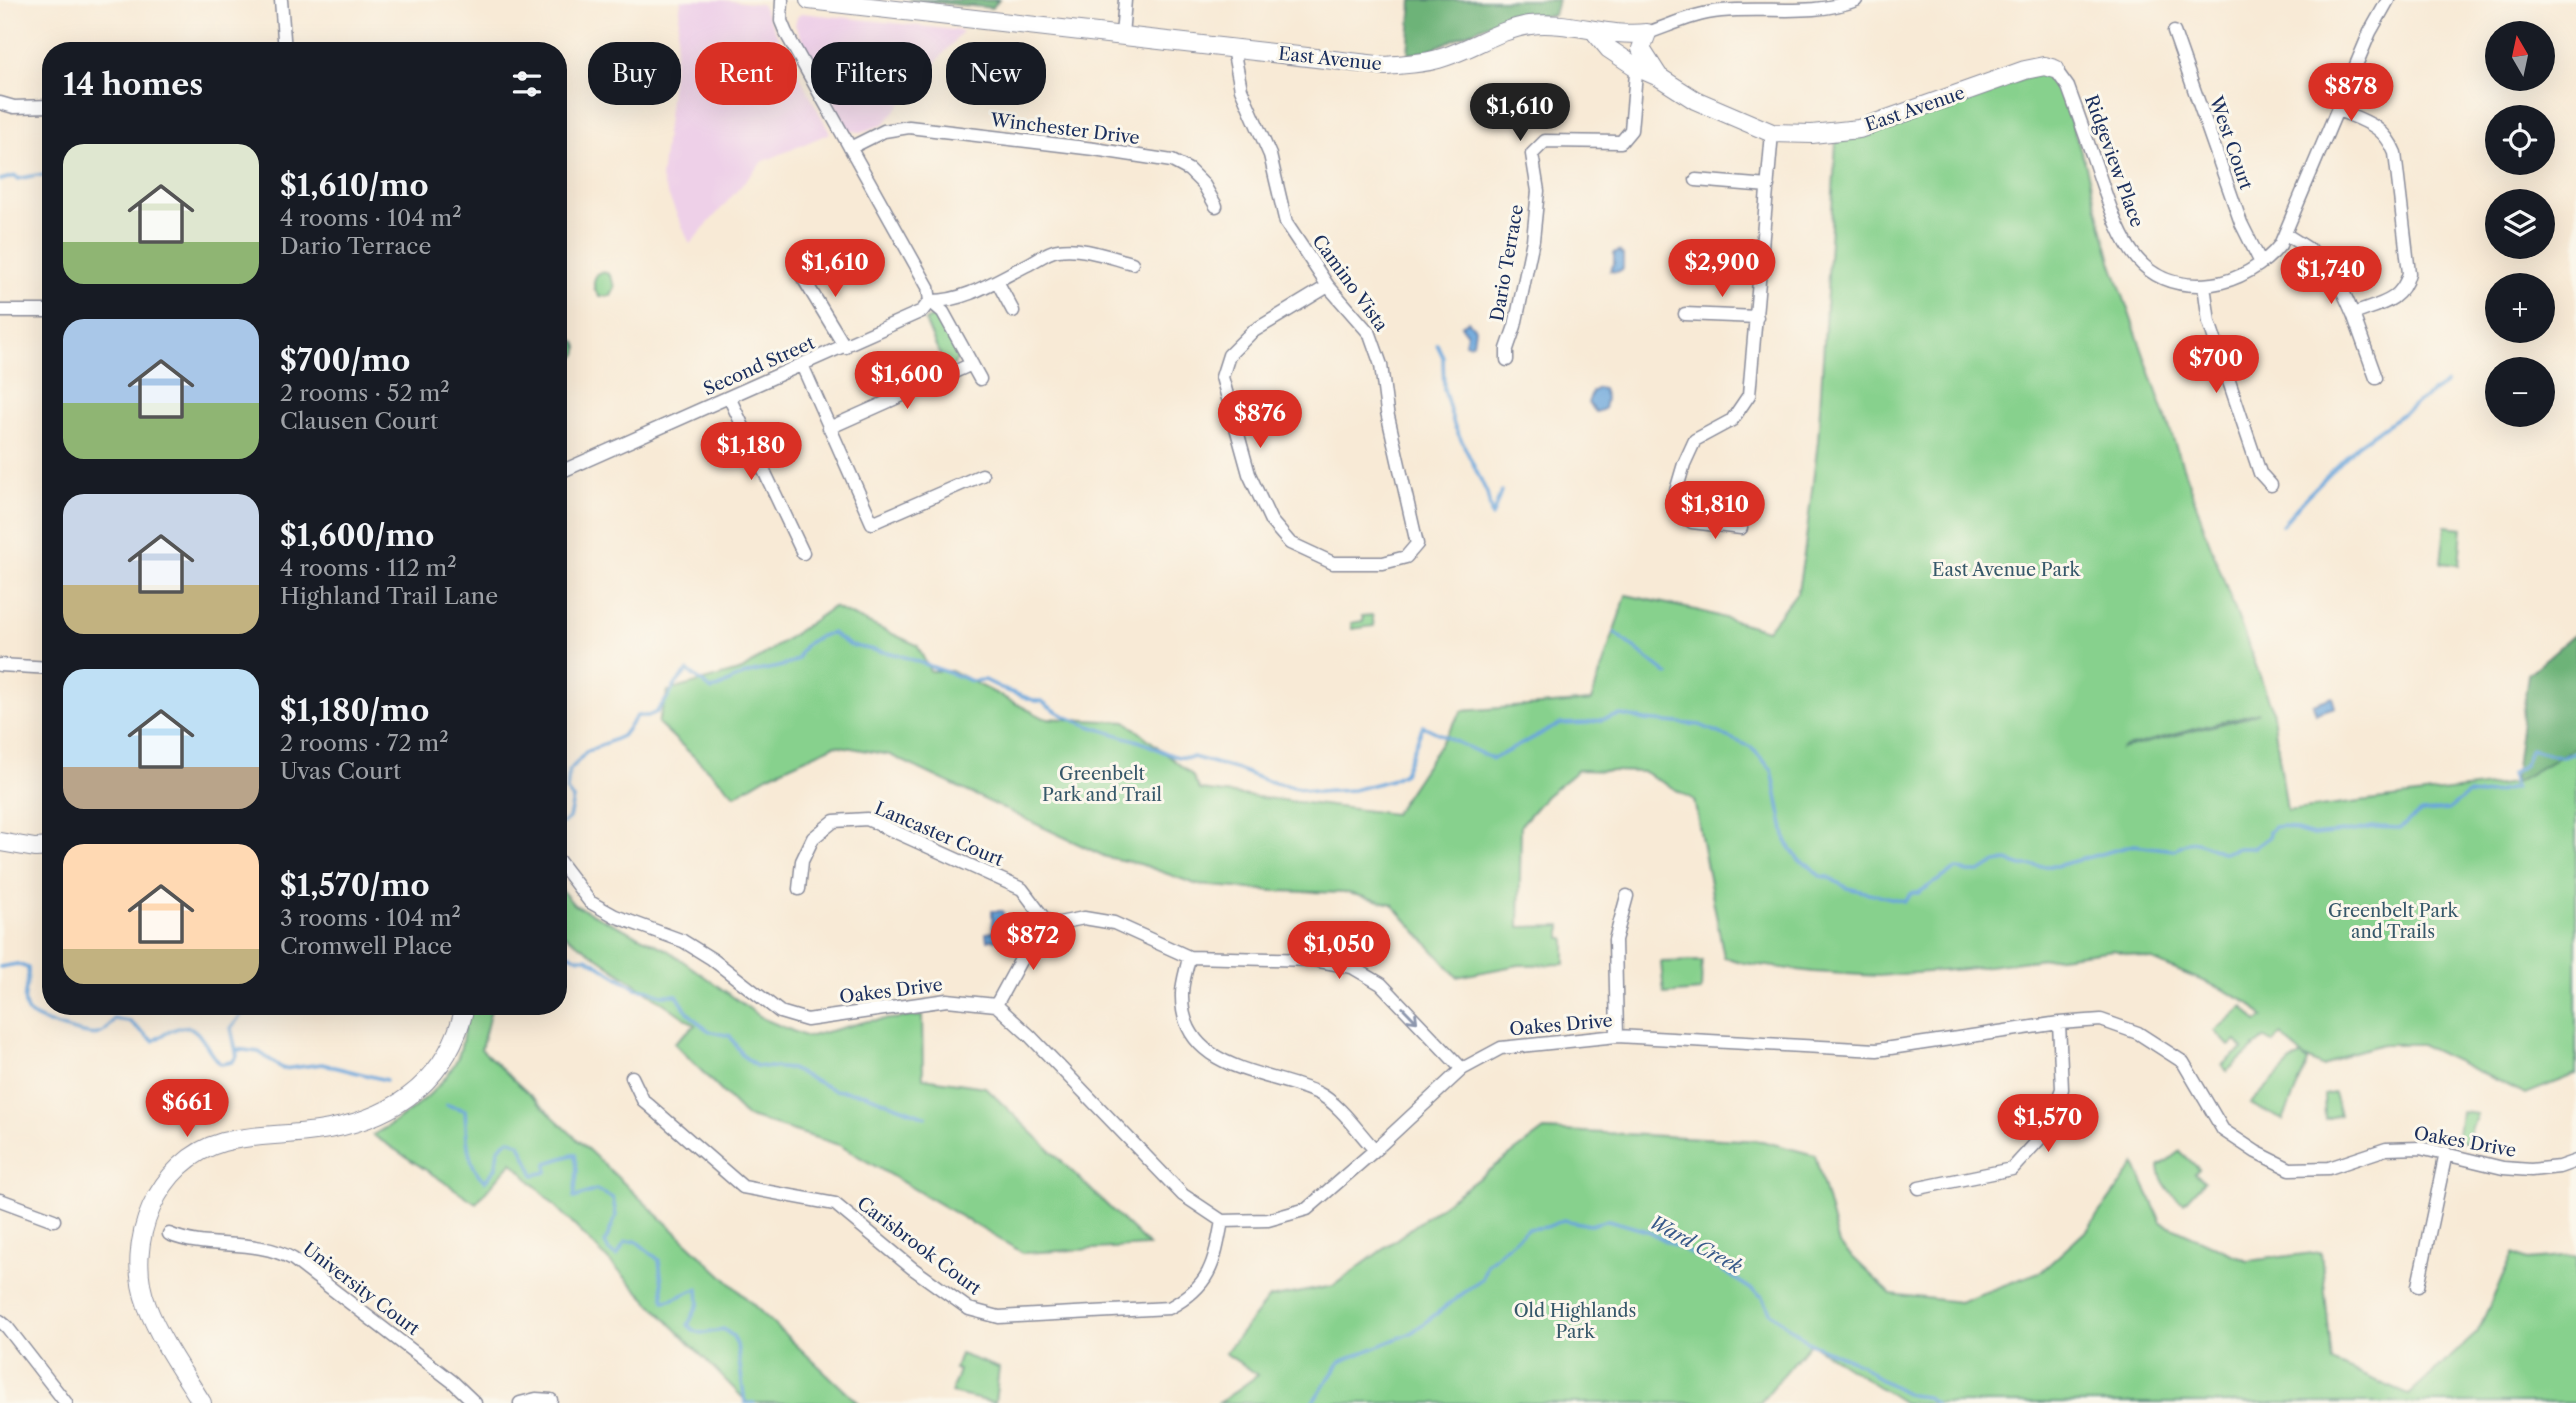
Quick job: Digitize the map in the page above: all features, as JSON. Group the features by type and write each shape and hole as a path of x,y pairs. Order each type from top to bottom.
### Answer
{"street":[{"path":"281,0 284,42"},
{"path":"782,0 781,21 786,33 928,287 930,301 943,312 980,379"},
{"name":"East Avenue","path":"809,0 1386,66 1434,61 1486,37 1520,27 1553,24 1644,41 1659,78"},
{"path":"1122,35 1125,0"},
{"path":"1644,41 1695,16 1720,11 1792,12 1836,8 1856,0"},
{"name":"Ridgeview Place","path":"2055,69 2068,87 2119,232 2128,248 2145,267 2165,279 2177,283 2204,285 2234,278 2273,254 2285,234 2370,32 2388,0"},
{"name":"East Avenue","path":"1594,31 1609,49 1636,67 1695,100 1772,133 1812,134 1859,129 2025,70 2045,66 2055,69"},
{"name":"West Court","path":"2174,32 2241,223 2261,263"},
{"name":"Dario Terrace","path":"1507,360 1507,349 1515,326 1533,240 1538,191 1532,154 1545,141 1622,142 1631,130 1636,67 1644,41"},
{"name":"Camino Vista","path":"1233,49 1241,89 1270,155 1286,223 1328,285 1370,334 1381,365 1387,412 1417,544 1406,557 1384,562 1333,564 1290,543 1271,521 1249,474 1222,377 1229,355 1252,332 1328,285"},
{"path":"0,103 14,107 42,106"},
{"path":"2338,110 2377,127 2389,138 2395,152 2409,273 2405,287 2397,297 2353,314"},
{"name":"Winchester Drive","path":"850,148 884,131 909,127 1172,161 1189,170 1204,185 1216,206"},
{"path":"1741,528 1692,522 1676,510 1676,491 1695,440 1732,420 1749,395 1772,133"},
{"path":"1696,180 1768,186"},
{"path":"2285,234 2312,251 2333,270 2353,314 2376,378"},
{"path":"930,301 947,301 984,288 1056,250 1075,249 1132,262"},
{"path":"797,268 845,347"},
{"path":"997,281 1013,312"},
{"path":"2204,285 2209,322 2260,473 2271,485"},
{"name":"Second Street","path":"567,469 845,347 922,311 930,301"},
{"path":"0,311 42,311"},
{"path":"1685,314 1757,317"},
{"path":"830,428 972,364"},
{"path":"802,365 872,523 982,475"},
{"path":"729,397 803,553"},
{"path":"0,665 42,667"},
{"name":"Lancaster Court","path":"799,889 802,861 813,838 834,821 867,819 1022,889 1049,925"},
{"path":"0,842 42,848"},
{"name":"Oakes Drive","path":"567,872 590,902 615,916 683,941 712,959 780,1013 807,1020 947,1000 996,1005"},
{"path":"1617,1036 1615,940 1627,896"},
{"path":"1222,1221 1183,1195 1030,1036 996,1005 1026,950 1049,925 1084,918 1114,923 1189,957 1314,960 1352,967 1381,984 1462,1069"},
{"path":"1189,957 1183,981 1184,1013 1189,1030 1205,1052 1249,1071 1320,1094 1337,1108 1375,1150"},
{"path":"202,1403 156,1328 146,1304 139,1274 139,1248 160,1188 183,1163 220,1143 257,1135 326,1130 385,1112 412,1095 431,1078 453,1042 462,1015"},
{"name":"Oakes Drive","path":"1222,1221 1268,1220 1307,1209 1462,1069 1501,1048 1617,1036 1877,1050 2059,1023 2101,1020 2138,1033 2183,1062 2223,1130 2256,1153 2290,1169 2329,1168 2386,1149 2420,1148 2503,1168 2531,1170 2559,1167 2576,1161"},
{"path":"1919,1188 2012,1168 2045,1133 2062,1089 2059,1023"},
{"name":"Carisbrook Court","path":"632,1077 643,1100 743,1187 835,1203 912,1268 970,1309 999,1317 1169,1308 1190,1297 1205,1278 1216,1255 1222,1221"},
{"path":"2418,1286 2446,1153"},
{"path":"0,1200 54,1220"},
{"name":"University Court","path":"169,1234 184,1241 259,1246 279,1251 442,1374 475,1403"},
{"path":"0,1321 7,1326 66,1403"},
{"path":"520,1403 536,1399 551,1400"}],"shaded area":[{"path":"681,0 761,4 781,42 695,42 695,105 797,105 797,71 811,97 811,105 815,105 830,133 762,162 690,244 661,179 669,105 681,105 681,42 676,42"},
{"path":"802,13 963,31 954,42 946,42 946,51 932,67 932,42 811,42 811,55 795,25 797,17"},
{"path":"835,105 900,105 883,125 860,132 847,130"}],"green space":[{"path":"909,0 999,0 992,8"},
{"path":"1412,0 1558,0 1554,15 1500,19 1425,52 1408,54"},
{"path":"2037,74 2048,75 2059,87 2085,163 2111,261 2209,541 2272,708 2287,811 2514,783 2576,745 2576,1074 2526,1094 2420,1044 2383,1044 2350,1053 2323,1067 2302,1056 2308,1062 2283,1120 2250,1104 2290,1063 2302,1055 2281,1035 2273,1043 2265,1038 2227,1071 2222,1065 2243,1049 2236,1041 2229,1046 2215,1031 2243,1007 2257,1022 2264,1017 2251,1004 2222,989 2152,960 2114,950 1965,969 1878,976 1813,972 1744,963 1724,957 1694,800 1644,772 1578,770 1546,796 1521,825 1519,927 1561,926 1561,938 1565,938 1565,964 1519,965 1457,977 1392,904 1348,893 1198,885 1140,864 1106,857 890,755 835,745 767,776 735,795 658,723 668,691 742,670 833,607 917,645 930,671 952,671 1044,718 1127,722 1192,775 1200,790 1394,814 1462,711 1591,701 1626,595 1700,611 1767,630 1798,591 1818,441 1836,142","holes":["2259,712 2244,718 2122,749"]},
{"path":"603,272 609,274 615,286 611,296 599,296 594,288 595,277"},
{"path":"936,315 940,317 959,354 954,365 946,369 925,321"},
{"path":"567,338 577,345 577,353 567,360"},
{"path":"2445,526 2462,528 2459,565 2441,563"},
{"path":"1372,615 1374,626 1352,629 1351,623 1363,621 1362,616"},
{"path":"2576,633 2576,747 2514,783 2528,674"},
{"path":"567,897 574,905 666,949 764,1019 807,1037 868,1021 922,1016 923,1078 985,1087 1149,1246 1023,1253 839,1145 746,1116 674,1043 695,1025 567,936"},
{"path":"1702,961 1701,991 1664,994 1661,962"},
{"path":"466,1015 490,1015 481,1049 858,1403 748,1403 512,1162 476,1203 373,1135 420,1103 442,1082 457,1059"},
{"path":"2334,1093 2340,1115 2325,1119 2324,1095"},
{"path":"2461,1112 2477,1114 2466,1143 2457,1140"},
{"name":"Old Highlands Park","path":"1544,1130 1762,1141 1815,1155 1839,1244 1891,1294 1959,1302 2042,1271 2088,1229 2135,1164 2161,1222 2247,1261 2321,1252 2332,1362 2409,1395 2477,1333 2513,1254 2527,1260 2576,1256 2576,1403 1904,1403 1810,1343 1760,1403 1219,1403 1258,1375 1225,1353 1269,1298 1333,1286"},
{"path":"2180,1151 2199,1169 2195,1173 2204,1181 2184,1203 2167,1188 2159,1167"},
{"path":"960,1354 999,1368 995,1403 951,1393 959,1370 955,1369"}],"water":[{"path":"1619,251 1623,255 1623,269 1610,271 1614,263 1614,253"},
{"path":"1468,321 1475,328 1473,343 1470,345 1465,343 1467,334 1461,325"},
{"path":"1598,388 1603,389 1606,398 1604,409 1596,412 1588,403 1592,392"},
{"path":"2332,697 2335,707 2316,713 2313,704"},
{"path":"992,911 1003,911 1005,940 987,940 986,933 993,932"}],"waterway":[{"path":"0,180 16,176 17,179 42,175"},
{"path":"1437,344 1443,357 1444,389 1454,425 1487,493 1492,517 1501,492"},
{"path":"2282,525 2358,445 2446,383"},
{"path":"567,791 569,771 586,752 622,736 637,716 648,716 657,712 688,671 712,690 743,675 791,663 798,659 803,648 811,641 832,633 849,645 899,655 972,681 985,680 1005,690 1042,701 1074,720 1142,742 1170,755 1193,757 1267,781 1316,792 1353,790 1391,780 1404,773 1423,726 1493,759 1560,724 1588,723 1621,715 1700,725 1751,747 1772,770 1786,841 1799,860 1820,876 1828,877 1847,888 1904,901 1912,893 1918,893 1956,869 1979,872 1996,863 2007,861 2022,866 2056,866 2134,845 2175,850 2189,842 2200,842 2224,853 2238,848 2254,848 2269,837 2269,832 2274,827 2283,826 2313,835 2373,827 2400,828 2421,812 2448,810 2468,794 2482,795 2515,788 2511,774 2524,765 2531,749 2561,757 2576,753"},
{"path":"1615,633 1668,675"},
{"path":"567,791 573,799 567,820"},
{"path":"567,953 587,958 636,988 661,995 677,995 686,1010 699,1023 710,1031 730,1036 742,1055 756,1066 791,1069 834,1090 865,1094 926,1117"},
{"name":"Ward Creek","path":"0,967 17,964 28,968 25,1006 31,1015 39,1019 92,1034 103,1032 114,1019 129,1021 153,1041 168,1032 187,1027 199,1035 220,1064 232,1062 237,1056 231,1028 241,1015"},
{"name":"Ward Creek","path":"236,1049 259,1052 283,1069 322,1064 386,1080"},
{"name":"Ward Creek","path":"447,1105 465,1110 470,1158 485,1181 496,1168 498,1149 509,1139 520,1144 534,1175 547,1172 547,1163 575,1154 577,1172 574,1198 596,1190 613,1198 616,1216 605,1243 609,1251 617,1256 625,1242 636,1241 659,1260 664,1301 698,1289 699,1303 688,1325 700,1333 723,1329 733,1336 737,1345 745,1403 754,1403"},
{"name":"Ward Creek","path":"1312,1403 1340,1362 1411,1333 1482,1279 1487,1264 1527,1229 1547,1227 1563,1220 1590,1225 1608,1220 1647,1231 1717,1267 1763,1297 1770,1312 1808,1342 1861,1364 1878,1378 1910,1395 1926,1397 1935,1403"}],"park label":[{"name":"East Avenue Park","path":"2006,570"},
{"name":"Greenbelt Park and Trail","path":"1102,784"},
{"name":"Greenbelt Park and Trails","path":"2393,921"}]}
